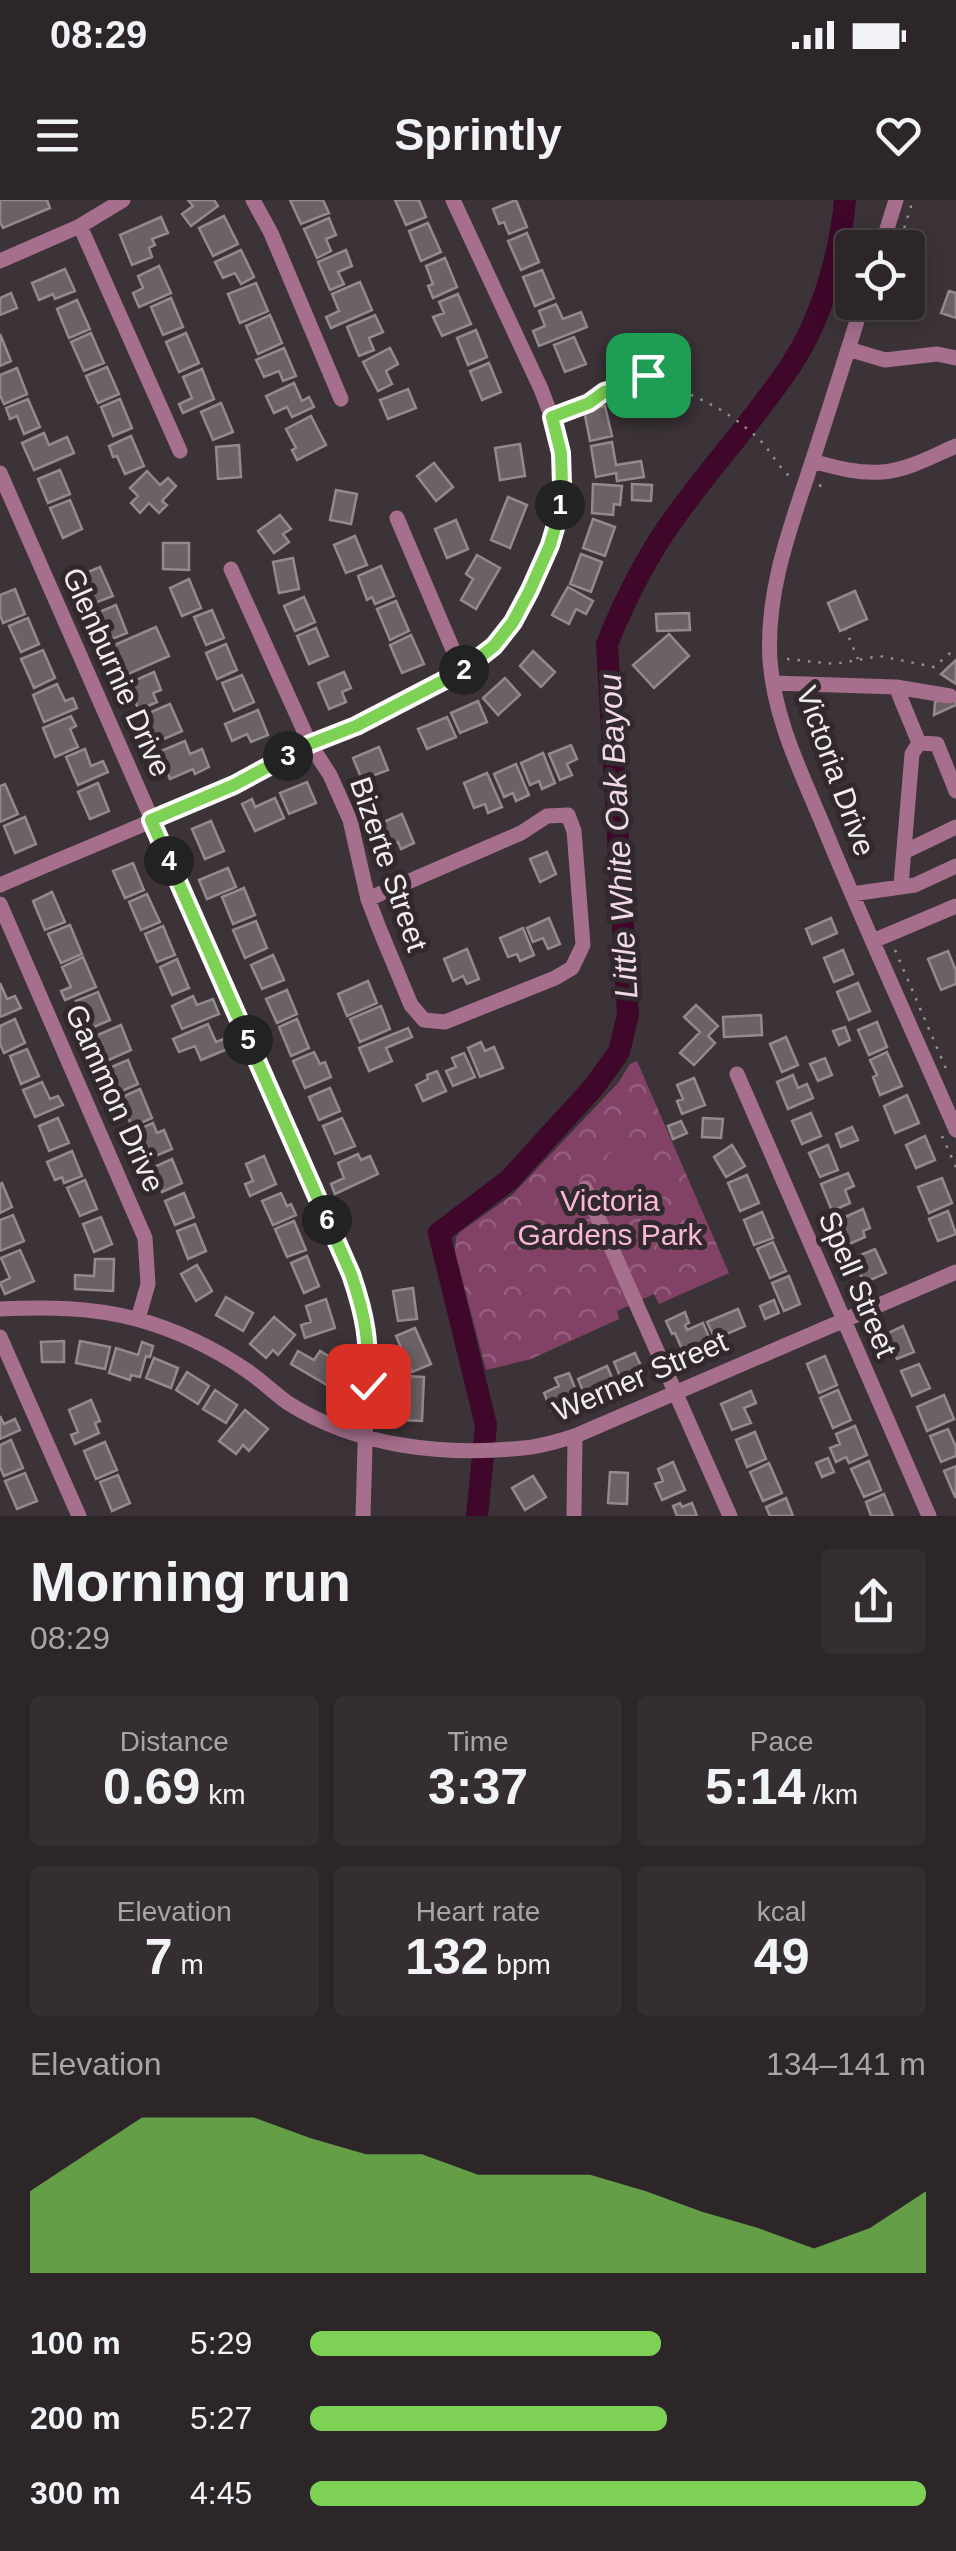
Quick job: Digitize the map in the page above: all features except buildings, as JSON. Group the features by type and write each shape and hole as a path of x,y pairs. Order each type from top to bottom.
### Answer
{"street":[{"path":"0,242 4,259 80,226 122,200"},
{"path":"253,200 272,233 341,399"},
{"path":"0,885 234,785 310,744 356,726 462,671 494,646 513,622 550,545 558,518 561,453 549,410 453,200"},
{"path":"887,230 896,200"},
{"path":"80,226 180,451"},
{"name":"Victoria Drive","path":"858,320 793,515 775,593 770,660 791,748 956,1130"},
{"path":"848,350 885,360 937,354 956,358"},
{"path":"812,461 882,472 910,466 956,446"},
{"name":"Glenburnie Drive","path":"0,473 351,1274 364,1312 368,1342 362,1516"},
{"path":"396,518 462,671"},
{"name":"Bizerte Street","path":"231,569 310,744 350,820 368,898 412,1006 424,1020 445,1022 563,973 572,968 582,945 574,831 568,815 547,816 521,833 368,898"},
{"path":"774,683 896,686 954,702"},
{"path":"896,686 919,743"},
{"path":"919,743 937,744 956,791"},
{"path":"902,885 912,754 919,743"},
{"path":"904,852 956,826"},
{"path":"852,894 915,884 956,866"},
{"name":"Gammon Drive","path":"0,904 146,1238 148,1284 138,1319"},
{"path":"874,942 956,906"},
{"name":"Spell Street","path":"737,1074 929,1516"},
{"path":"585,1188 730,1516"},
{"name":"Werner Street","path":"0,1309 87,1309 138,1319 212,1348 288,1402 327,1424 366,1438 395,1445 508,1449 575,1436 956,1272"},
{"path":"0,1337 79,1516"},
{"path":"574,1516 575,1436"}],"path":[{"path":"904,230 913,200"},
{"path":"549,410 589,403 604,392 634,384 648,375 734,419 759,439 778,466 794,480"},
{"path":"845,628 858,660"},
{"path":"787,659 835,664 880,656 934,667 956,648"},
{"path":"892,944 949,1076"}],"green space":[{"name":"Victoria Gardens Park","path":"637,1061 729,1273 659,1304 654,1294 617,1311 619,1319 531,1359 486,1370 455,1252 456,1237 512,1195 618,1083 630,1064"},
{"path":"642,1139 666,1194 630,1209 607,1154"}],"waterway":[{"name":"Little White Oak Bayou","path":"477,1516 486,1425 439,1233 509,1180 593,1088 619,1052 628,1015 607,644 664,532 802,347 828,286 845,200"}],"route":[{"path":"368,1386 364,1312 351,1274 151,820 356,726 462,671 494,646 513,622 530,590 558,518 561,453 552,417 648,375"}]}
